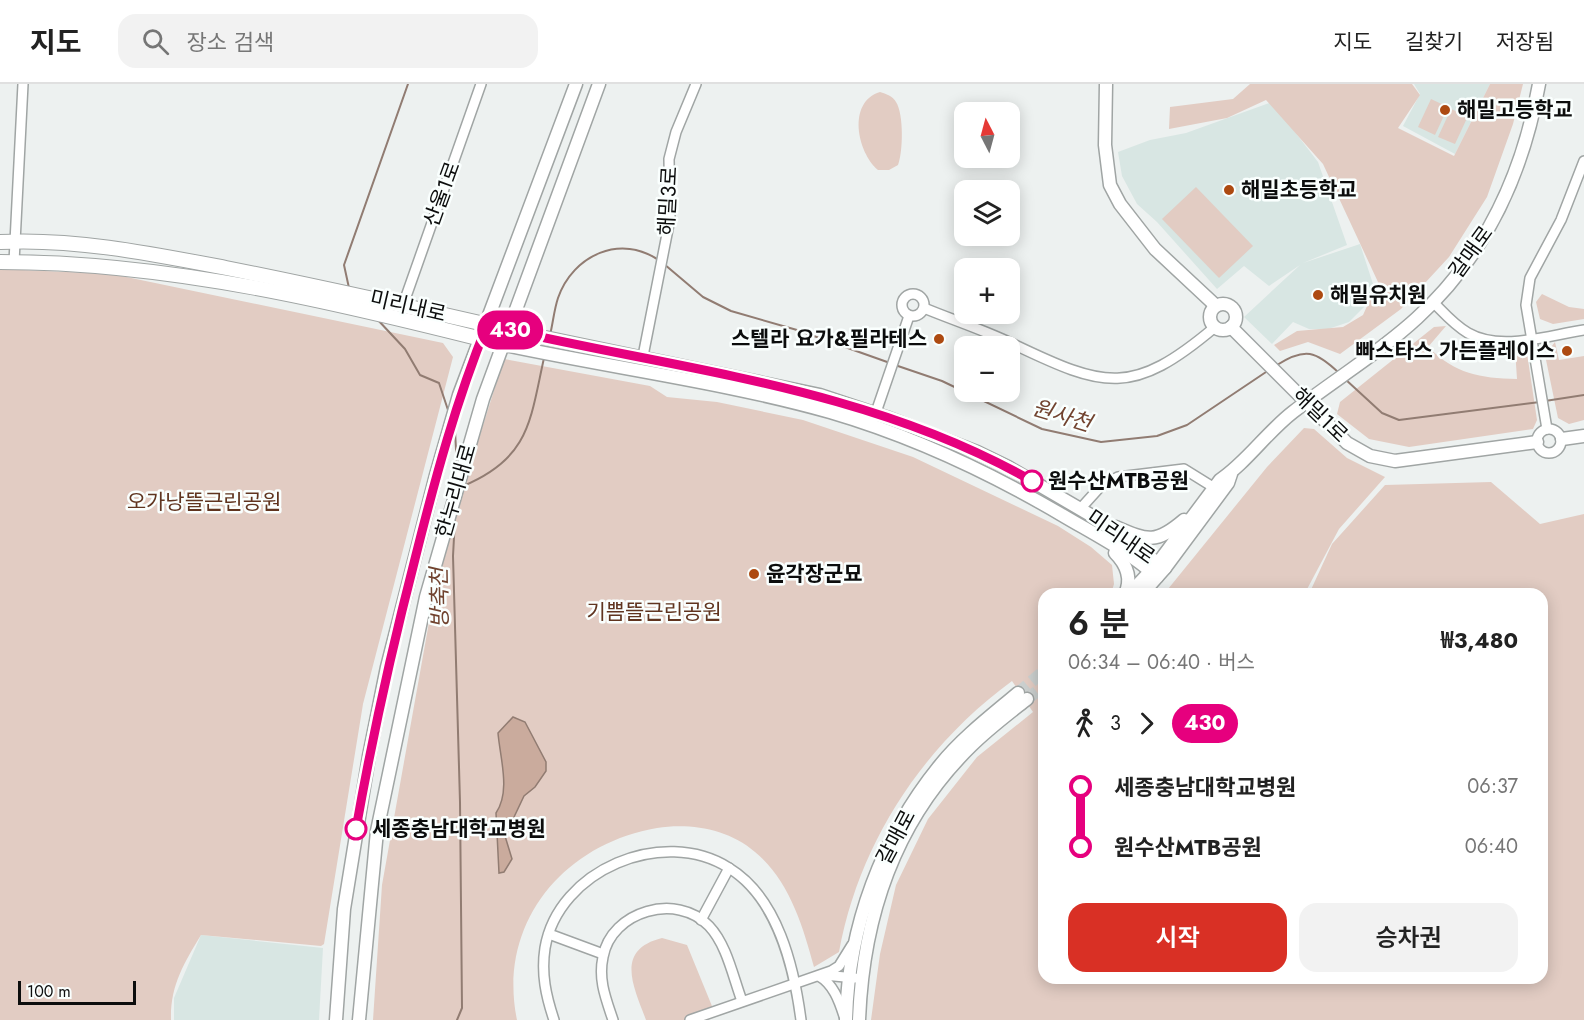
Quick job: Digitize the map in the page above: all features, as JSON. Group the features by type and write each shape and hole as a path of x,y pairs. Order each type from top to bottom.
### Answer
{"main road":[{"name":"미리내로","path":"6,242 60,243 155,255 325,287 385,300 402,312 505,345"},
{"name":"미리내로","path":"7,262 89,265 154,272 337,305 402,312 510,330"}],"street":[{"path":"7,262 6,242 23,84"},
{"name":"산울1로","path":"402,312 482,84"},
{"name":"한누리대로","path":"336,1020 344,909 379,707 436,475 459,395 576,84"},
{"name":"한누리대로","path":"359,1020 377,831 426,597 483,399 505,345 577,137 599,84"},
{"name":"해밀3로","path":"643,356 666,242 671,205 669,159 676,132 696,84"},
{"path":"1106,84 1105,145 1110,185 1120,204 1155,249 1215,305 1226,304 1233,308 1236,316 1231,327 1223,330 1215,327 1210,315 1215,305"},
{"name":"갈매로","path":"1146,588 1213,487 1231,472 1260,441 1306,402 1418,318 1466,263 1497,213 1518,168 1539,84"},
{"path":"1547,429 1526,305 1527,285 1561,220 1584,161"},
{"path":"909,316 901,305 906,296 919,296 924,308 1008,342 1070,371 1110,379 1137,375 1160,367 1215,327"},
{"path":"1433,302 1455,324 1478,338 1505,341 1584,330"},
{"path":"909,316 918,315 924,308"},
{"path":"871,426 909,316"},
{"name":"해밀1로","path":"1231,327 1347,444 1370,456 1395,461 1418,460 1537,442"},
{"name":"미리내로","path":"510,330 643,356 820,395 875,413 977,452 1081,508 1158,570"},
{"name":"미리내로","path":"505,345 790,402 871,426 922,444 968,465 1158,570"},
{"path":"1547,429 1556,430 1562,440 1559,449 1549,453 1542,451 1537,442 1540,433 1547,429"},
{"path":"1562,440 1584,436"},
{"path":"1081,508 1100,487 1118,477 1184,470 1213,487"},
{"name":"갈매로","path":"1135,588 1158,570 1228,483 1231,472"},
{"path":"1093,516 1137,536 1155,538 1164,536 1197,509"},
{"path":"1094,535 1122,560 1126,567 1128,588"},
{"name":"갈매로","path":"846,1020 848,977 855,939 870,889 886,851 927,783 964,740 1022,696 953,766 935,787 907,830 879,892 868,935 859,1020"},
{"path":"554,1020 546,995 543,974 545,948 549,934 562,908 579,887 604,868 629,857 655,852 707,858 729,868 758,895 772,918 796,982 801,1020"},
{"path":"701,920 729,868"},
{"path":"613,1020 602,990 603,954 611,938 621,926 640,914 666,908 686,911 701,920 721,943 742,1001"},
{"path":"549,934 603,954"},
{"path":"690,1020 819,976 838,966 855,939"},
{"path":"819,976 862,980"},
{"path":"819,976 826,980 834,991 846,1020"}],"shaded area":[{"name":"해밀고등학교","path":"1414,84 1490,84 1455,154 1403,126 1420,94"},
{"name":"해밀초등학교","path":"1272,102 1318,162 1347,245 1303,263 1360,244 1373,284 1365,306 1349,322 1328,329 1309,329 1293,322 1272,344 1244,317 1300,265 1269,286 1244,266 1217,289 1157,222 1137,204 1122,176 1118,152 1150,140 1186,133"},
{"path":"513,717 525,722 546,762 546,771 535,787 524,796 505,836 512,859 504,872 499,873 496,813 504,785 498,733"},
{"path":"201,935 323,948 319,1020 174,1020 174,998"}],"green space":[{"path":"1250,84 1412,84 1420,95 1398,128 1454,156 1490,84 1523,84 1513,124 1487,197 1449,257 1401,309 1340,354 1308,342 1280,351 1274,345 1297,331 1343,327 1363,315 1378,282 1323,164 1266,100 1227,118 1169,129 1170,107 1233,99"},
{"path":"880,92 895,100 900,115 902,143 900,159 898,165 889,170 878,170 871,162 865,152 859,128 859,116 863,106 870,97"},
{"path":"1431,99 1448,107 1435,135 1418,127"},
{"path":"1451,109 1468,116 1455,144 1438,137"},
{"path":"1196,187 1253,246 1219,278 1162,219"},
{"name":"오가낭뜰근린공원","path":"0,269 112,274 443,343 453,357 363,704 324,944 321,946 201,935 184,965 176,986 171,1020 0,1020"},
{"path":"1542,294 1569,307 1584,309 1584,319 1553,324 1540,319 1536,302"},
{"path":"1446,326 1428,347 1448,363 1469,373 1517,379 1515,349 1519,348 1527,353 1537,420 1533,429 1409,447 1369,439 1337,414 1340,402 1434,327"},
{"path":"1555,342 1559,360 1584,356 1584,420 1569,424 1558,418 1545,355"},
{"name":"기쁨뜰근린공원","path":"504,359 650,386 667,397 717,402 803,420 913,457 1058,526 1091,547 1112,565 1113,588 1038,588 1038,984 1548,984 1548,588 1312,588 1332,544 1385,485 1491,482 1540,524 1584,514 1584,1020 871,1020 880,954 896,885 928,819 977,757 1033,712 1012,681 950,736 899,800 862,873 848,912 839,952 814,967 805,936 786,890 767,863 755,852 733,838 709,830 683,826 657,828 623,837 593,851 566,870 544,894 528,921 517,952 513,985 517,1020 373,1020 382,885 433,600 466,479"},
{"name":"원수산MTB공원","path":"1304,428 1314,429 1347,458 1385,477 1339,529 1308,588 1169,588 1267,467"},
{"path":"662,938 687,945 714,1011 690,1020 646,1020 633,983 633,961 638,951 647,944"}],"waterway":[{"name":"방축천","path":"349,288 344,265 408,84"},
{"name":"원사천","path":"550,335 558,298 565,283 587,260 615,249 630,249 645,253 660,261"},
{"name":"원사천","path":"664,264 703,297 731,311 797,330 890,363"},
{"name":"방축천","path":"377,319 405,349 420,375 439,383 449,413"},
{"name":"원사천","path":"1277,365 1295,356 1310,354 1324,360 1339,373"},
{"name":"원사천","path":"463,486 485,475 502,463 514,450 530,419 544,358"},
{"name":"원사천","path":"895,365 942,381 1042,429 1101,442 1157,436 1187,425 1269,370"},
{"name":"원사천","path":"1345,379 1382,413 1399,420 1540,402"},
{"name":"원사천","path":"1545,401 1584,395"},
{"name":"방축천","path":"455,430 457,469"},
{"name":"방축천","path":"455,519 453,556 460,802 462,1008 457,1020"}],"tunnel":[{"path":"1018,693 1038,676"},
{"path":"1027,699 1038,691"}],"bus line":[{"name":"430","path":"356,829 387,667 436,475 459,395 487,325 820,395 853,405 977,452 1032,481"}],"place":[{"name":"해밀고등학교","path":"1445,110"},
{"name":"해밀초등학교","path":"1229,190"},
{"name":"해밀유치원","path":"1318,295"},
{"name":"스텔라 요가&필라테스","path":"939,339"},
{"name":"빠스타스 가든플레이스","path":"1567,351"},
{"name":"원수산MTB공원","path":"1032,481"},
{"name":"윤각장군묘","path":"754,574"},
{"name":"세종충남대학교병원","path":"356,829"}]}
